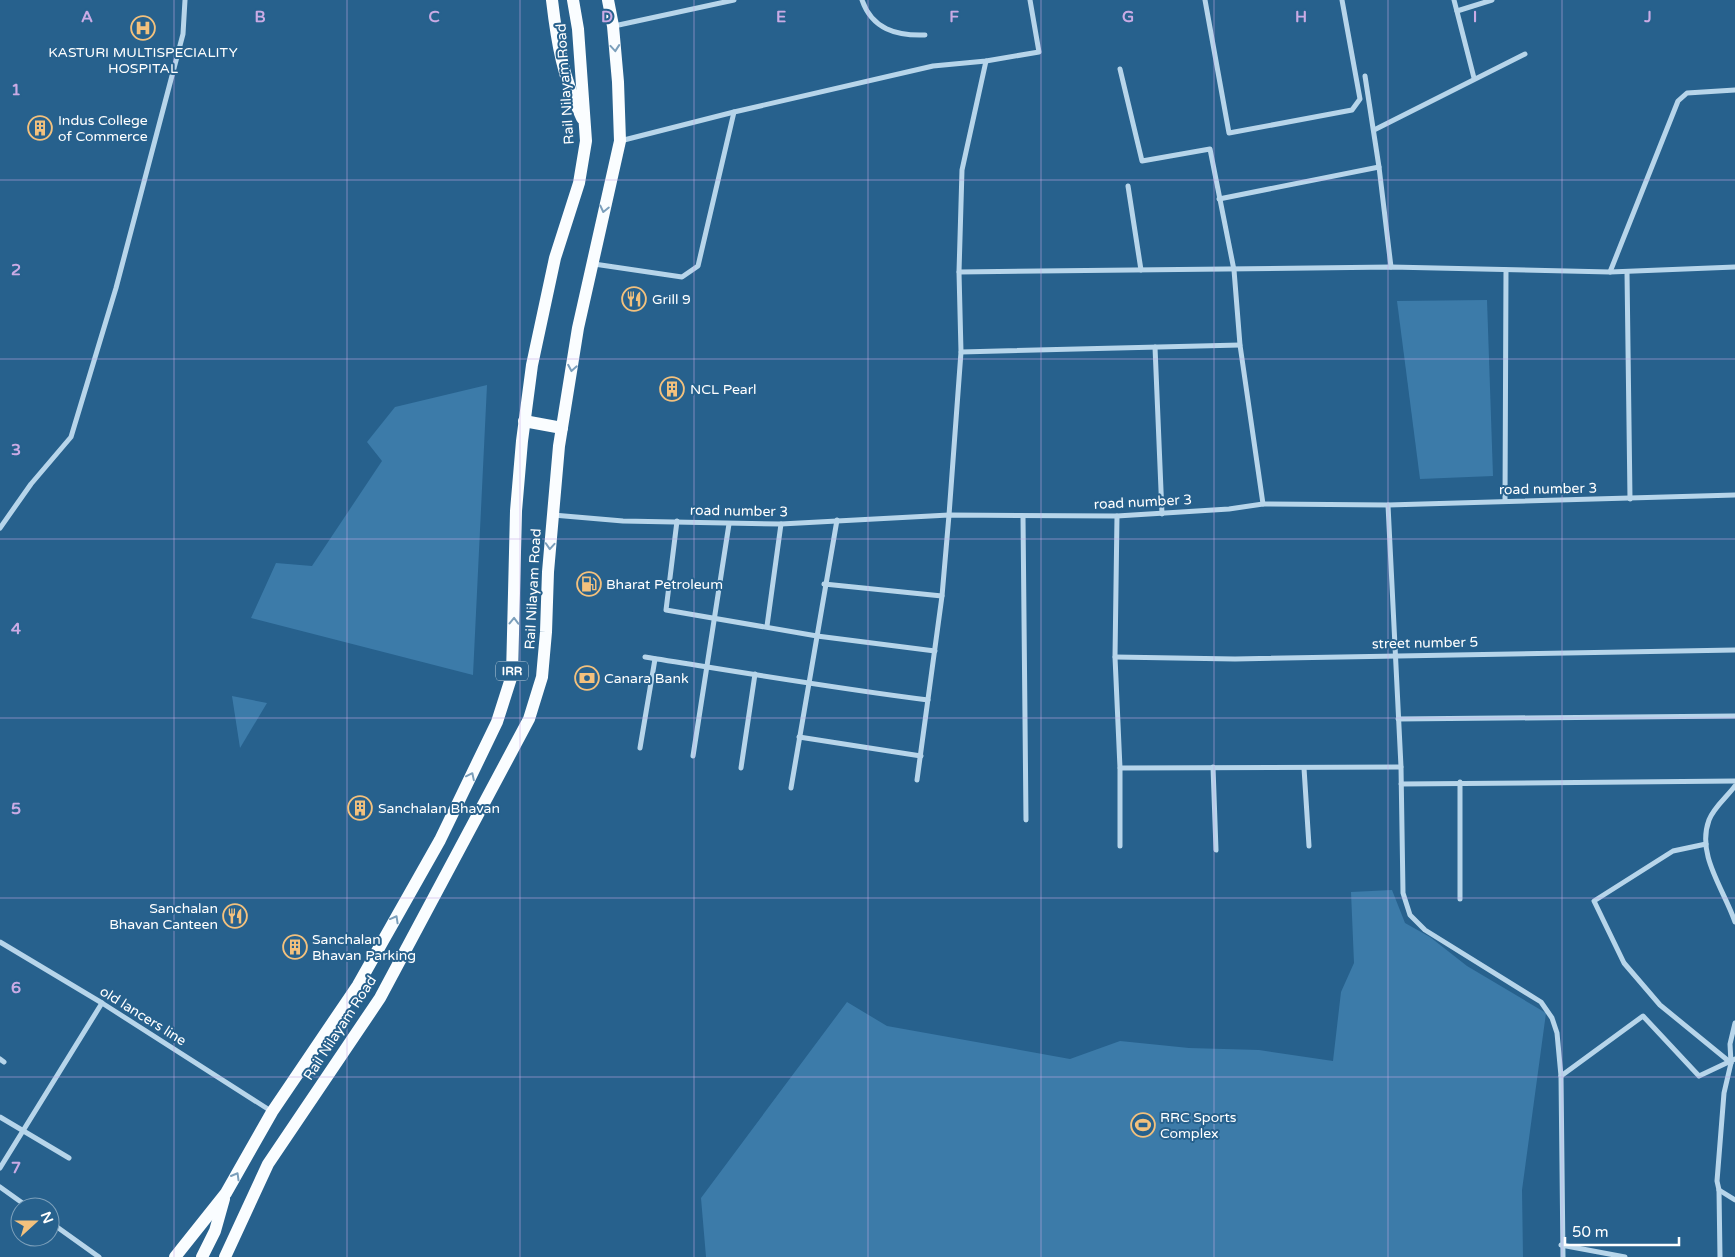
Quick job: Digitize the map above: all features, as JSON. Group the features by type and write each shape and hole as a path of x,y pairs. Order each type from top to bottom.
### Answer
{"main road":[{"path":"552,0 558,52 570,93 585,125"},
{"name":"Rail Nilayam Road","path":"175,1257 226,1193 272,1112 358,986 440,840 497,722 512,675 516,511 524,420 532,365 555,258 579,183 586,141 574,0"},
{"name":"Rail Nilayam Road","path":"225,1257 268,1164 380,998 529,719 542,677 552,515 562,428 592,264 620,142 618,82 613,26 608,0"},
{"path":"524,420 562,428"},
{"name":"Rail Nilayam Road","path":"202,1257 215,1231 226,1193"}],"street":[{"path":"0,528 31,484 71,436 116,288 158,130 183,34 186,0"},
{"path":"613,26 734,0"},
{"path":"862,0 866,12 886,30 906,35 925,35"},
{"path":"620,142 734,112 932,66 986,61 1039,52 1030,0"},
{"path":"1205,0 1229,133 1352,110 1360,99 1342,0"},
{"path":"1454,0 1474,78"},
{"path":"1457,11 1492,0"},
{"path":"1374,130 1525,54"},
{"path":"917,780 942,596 950,515 961,352 959,272 962,170 986,61"},
{"path":"1120,69 1142,161 1210,149 1234,270 1240,346 1263,504"},
{"path":"1365,76 1379,167 1390,268"},
{"path":"1610,272 1678,101 1687,93 1735,90"},
{"path":"592,264 682,277 698,266 734,112"},
{"path":"1219,200 1379,167"},
{"path":"1128,186 1141,270"},
{"path":"959,272 1390,268 1627,272 1735,267"},
{"path":"1505,501 1506,270"},
{"path":"1627,272 1630,499"},
{"path":"961,352 1240,346"},
{"path":"1155,347 1162,514"},
{"name":"road number 3","path":"552,515 623,521 781,524 950,515 1117,516 1162,514 1263,504 1388,505 1735,496"},
{"path":"1388,505 1401,767 1403,892 1410,915 1425,930 1541,1002 1552,1018 1557,1033 1561,1076 1561,1245 1563,1257"},
{"path":"1023,516 1026,820"},
{"path":"1117,516 1115,657 1120,768 1120,846"},
{"path":"792,788 824,584 837,520"},
{"path":"677,521 666,610 817,636 935,651"},
{"path":"692,756 729,524"},
{"path":"767,626 781,524"},
{"path":"824,584 942,596"},
{"name":"street number 5","path":"1115,657 1235,659 1735,650"},
{"path":"644,657 755,674 809,685 928,700"},
{"path":"640,748 654,659"},
{"path":"741,768 755,674"},
{"path":"1398,719 1735,716"},
{"path":"799,737 921,756"},
{"path":"1213,767 1216,850"},
{"path":"1120,768 1401,767"},
{"path":"1304,768 1309,846"},
{"path":"1401,784 1735,781"},
{"path":"1460,782 1460,899"},
{"path":"1735,786 1710,818 1706,844 1710,863 1735,922"},
{"path":"1706,844 1673,851 1594,901 1624,963 1660,1005 1733,1061"},
{"name":"old lancers line","path":"0,942 102,1003 272,1112"},
{"path":"0,1168 102,1003"},
{"path":"1561,1076 1643,1016 1699,1076 1733,1061"},
{"path":"1720,1257 1719,1190 1717,1181 1724,1093 1733,1061 1730,1044 1735,1023"},
{"path":"0,1117 69,1158"},
{"path":"0,1187 14,1197"},
{"path":"1719,1190 1735,1200"},
{"path":"60,1230 95,1256"},
{"path":"1561,1245 1625,1257"}],"shaded area":[{"path":"1487,300 1493,476 1420,479 1397,301"},
{"path":"487,385 473,675 251,618 276,563 312,566 382,461 367,442 395,407"},
{"path":"232,696 267,703 240,748"},
{"name":"RRC Sports Complex","path":"1392,890 1405,923 1430,937 1467,966 1546,1013 1522,1190 1523,1257 706,1257 701,1198 847,1002 887,1026 1070,1059 1120,1041 1189,1048 1259,1050 1333,1061 1341,992 1354,963 1351,892"}],"place":[{"name":"KASTURI MULTISPECIALITY HOSPITAL","path":"143,28"},
{"name":"Indus College of Commerce","path":"40,128"},
{"name":"Grill 9","path":"634,299"},
{"name":"NCL Pearl","path":"672,389"},
{"name":"Bharat Petroleum","path":"589,584"},
{"name":"Canara Bank","path":"587,678"},
{"name":"Sanchalan Bhavan","path":"360,808"},
{"name":"Sanchalan Bhavan Canteen","path":"235,916"},
{"name":"Sanchalan Bhavan Parking","path":"295,947"},
{"name":"RRC Sports Complex","path":"1143,1125"}]}
